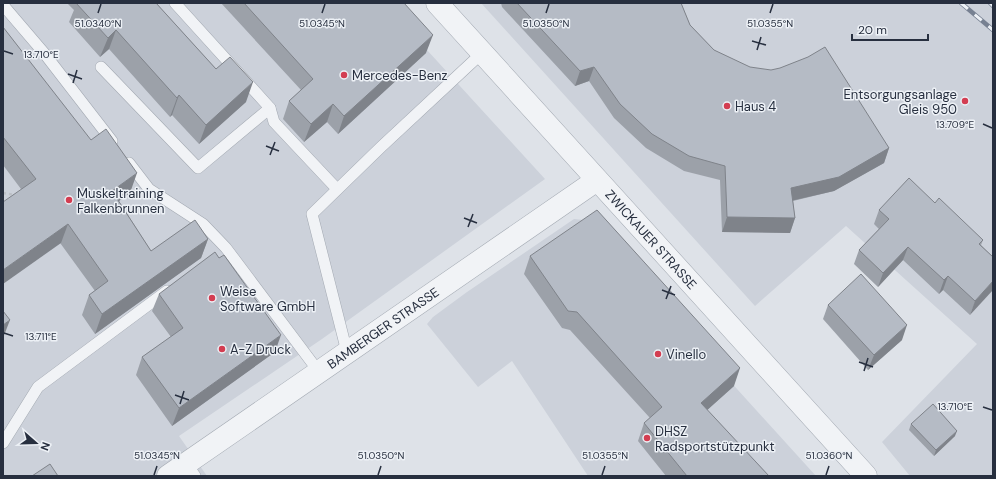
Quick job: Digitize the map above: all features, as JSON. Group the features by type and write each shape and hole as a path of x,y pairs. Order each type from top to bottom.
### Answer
{"street":[{"name":"ZWICKAUER STRASSE","path":"437,3 859,473"},
{"name":"BAMBERGER STRASSE","path":"168,476 190,470 347,352 597,180"}],"lane":[{"path":"175,3 270,108 274,122 337,188"},
{"path":"3,4 44,53 149,189 203,224 319,372"},
{"path":"347,352 312,214 337,188 482,53"},
{"path":"101,67 198,168 270,108"},
{"path":"3,443 38,387 176,285"}],"path":[{"path":"3,192 22,197"}],"shaded area":[{"path":"3,3 384,3 545,179 322,339 179,436 207,476 3,476"},
{"path":"481,3 993,3 993,476 910,476 882,442 977,344 846,226 755,306"},
{"path":"574,219 584,220 816,476 588,476 512,361 478,387 427,324 433,317 467,292"}],"building":[{"path":"76,3 156,3 216,69 230,57 253,82 206,125 179,95 177,98 116,30 108,38"},
{"name":"Mercedes-Benz","path":"244,3 404,3 433,35 344,116 333,104 311,124 289,101 313,79"},
{"name":"Haus 4","path":"517,3 681,3 690,25 714,50 750,67 771,70 808,57 825,47 889,148 839,177 791,188 795,218 727,217 725,166 689,156 652,134 620,104 594,67 580,71"},
{"path":"3,27 91,140 106,129 137,173 112,191 151,251 195,220 208,239 102,314 89,295 108,281 68,224 3,270 3,202 36,179 3,137"},
{"path":"909,178 935,203 939,198 983,240 979,244 993,257 993,281 975,301 948,276 944,280 908,247 883,273 859,250 889,219 879,210"},
{"path":"597,210 740,368 701,403 769,476 687,476 644,423 662,407 577,312 568,311 530,256"},
{"name":"A-Z Druck","path":"215,252 219,258 224,255 281,335 179,408 142,357 183,328 159,294"},
{"path":"861,274 907,325 874,355 828,305"},
{"path":"3,311 10,320 3,325"},
{"path":"933,404 957,431 936,450 911,424"},
{"path":"50,464 58,476 32,476"}],"railway":[{"path":"961,3 993,30"},
{"path":"990,3 993,6"}],"place":[{"name":"Mercedes-Benz","path":"344,75"},
{"name":"Entsorgungsanlage Gleis 950","path":"965,101"},
{"name":"Haus 4","path":"727,106"},
{"name":"Muskeltraining Falkenbrunnen","path":"69,200"},
{"name":"Weise Software GmbH","path":"212,298"},
{"name":"A-Z Druck","path":"222,349"},
{"name":"Vinello","path":"658,354"},
{"name":"DHSZ Radsportstützpunkt","path":"647,438"}]}
